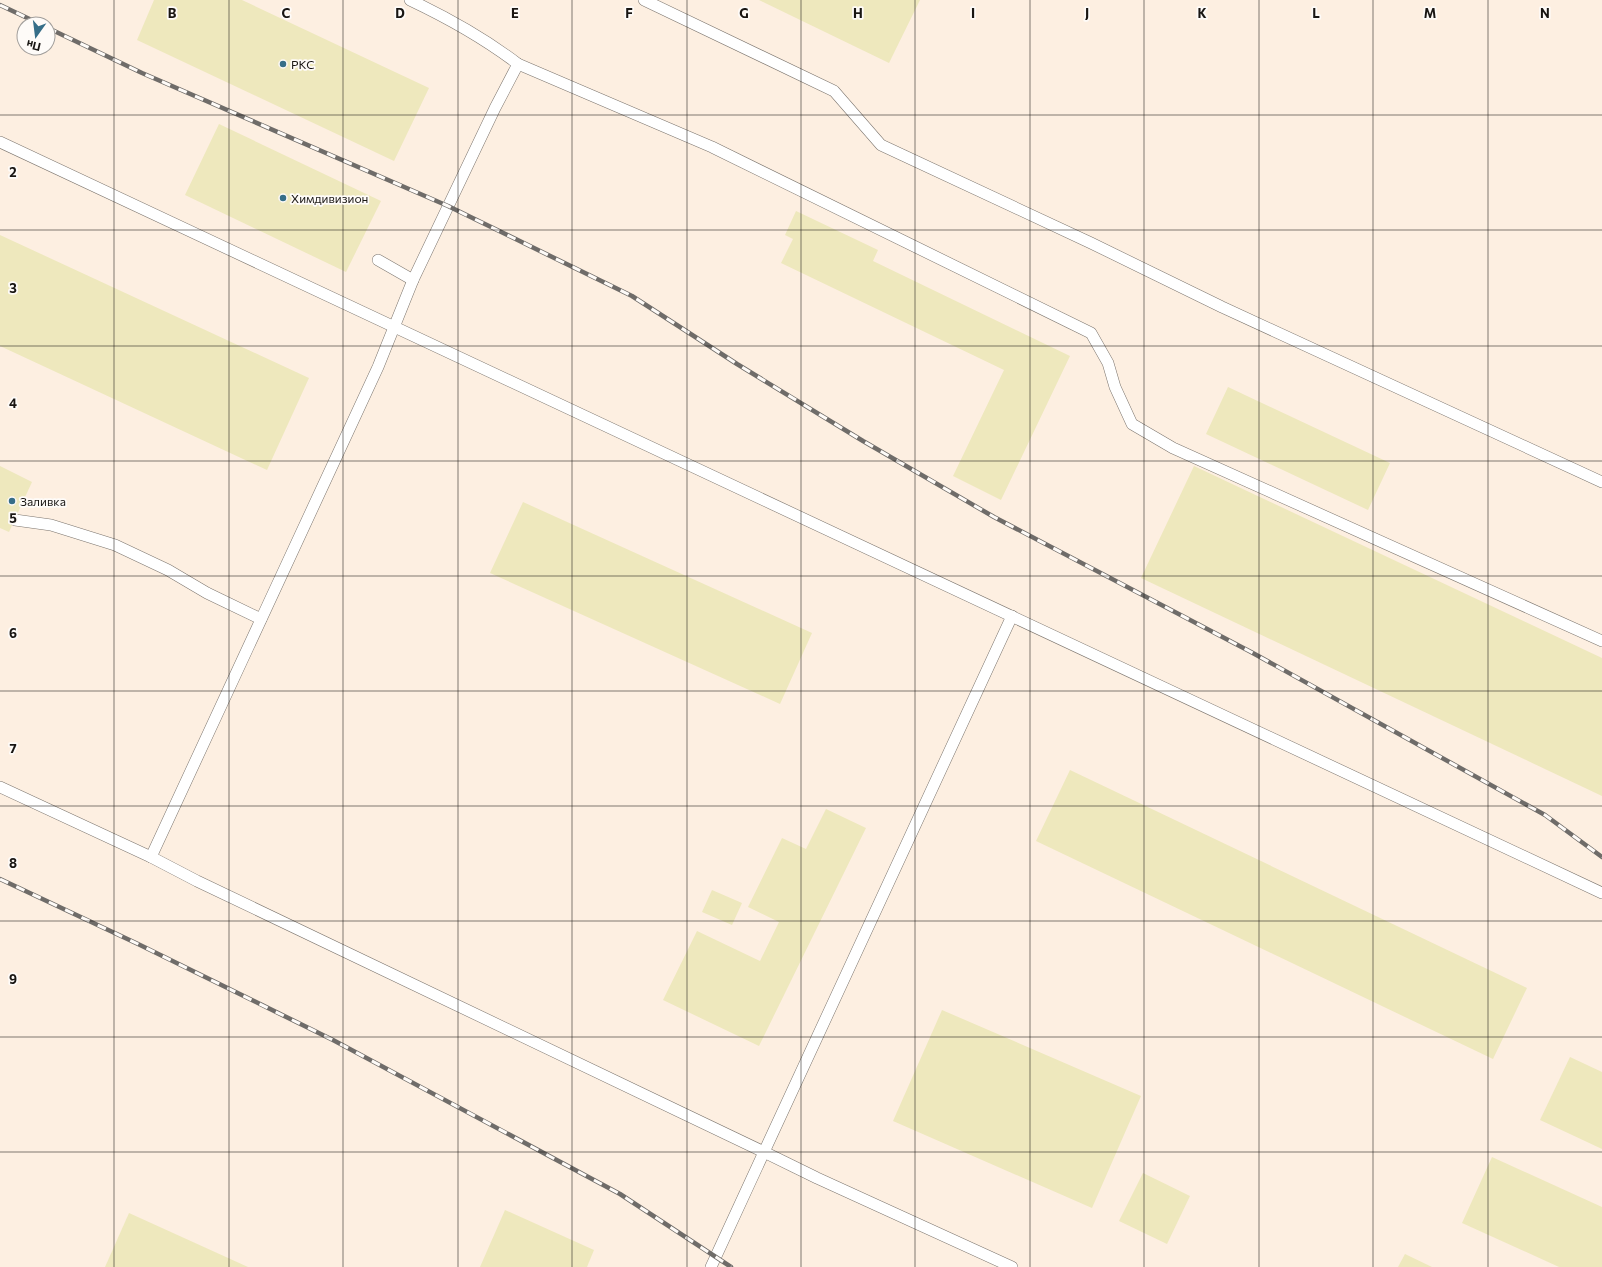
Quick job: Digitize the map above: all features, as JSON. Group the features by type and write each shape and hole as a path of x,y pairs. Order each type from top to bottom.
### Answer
{"lane":[{"path":"410,0 450,19 497,48 518,64 712,147 1091,334 1108,363 1115,388 1132,424 1173,448 1602,641"},
{"path":"644,0 834,92 881,145 1091,243 1222,307 1602,482"},
{"path":"151,857 378,367 413,280 518,64"},
{"path":"0,142 1602,893"},
{"path":"378,260 413,280"},
{"path":"15,520 51,525 115,545 168,570 207,593 261,619"},
{"path":"711,1267 1012,616"},
{"path":"0,787 151,857 197,881 817,1178 1012,1267"}],"shaded area":[{"path":"0,0 1602,0 1602,1267 0,1267"}],"building":[{"name":"РКС","path":"154,0 242,0 429,88 394,161 137,40"},
{"path":"759,0 920,0 889,63"},
{"name":"Химдивизион","path":"219,124 381,201 346,272 185,195"},
{"path":"796,211 878,250 873,261 1070,356 1001,500 953,476 1004,370 781,263 793,239 785,235"},
{"path":"0,235 309,378 267,470 0,346"},
{"path":"1228,387 1390,463 1368,510 1206,434"},
{"name":"Заливка","path":"0,466 32,482 9,532 0,528"},
{"path":"1194,466 1602,658 1602,796 1141,578"},
{"path":"523,502 812,633 780,704 490,573"},
{"path":"1070,770 1527,988 1493,1059 1036,841"},
{"path":"826,809 866,828 759,1046 663,1000 697,931 760,961 779,922 748,907 782,838 806,849"},
{"path":"712,890 742,903 732,925 702,912"},
{"path":"942,1010 1141,1096 1092,1208 893,1121"},
{"path":"1570,1057 1602,1072 1602,1149 1540,1120"},
{"path":"1492,1157 1602,1207 1602,1267 1559,1267 1462,1223"},
{"path":"1143,1173 1190,1196 1167,1244 1119,1221"},
{"path":"505,1210 594,1250 587,1267 480,1267"},
{"path":"129,1213 248,1267 105,1267"},
{"path":"1405,1254 1432,1267 1398,1267"}],"railway":[{"path":"0,5 23,16"},
{"path":"56,32 142,73 448,206 632,296 737,364 863,441 994,517 1251,652 1545,815 1602,857"},
{"path":"0,879 138,944 333,1040 620,1194 731,1267"}],"place":[{"name":"РКС","path":"283,64"},
{"name":"Химдивизион","path":"283,198"},
{"name":"Заливка","path":"12,501"}]}
